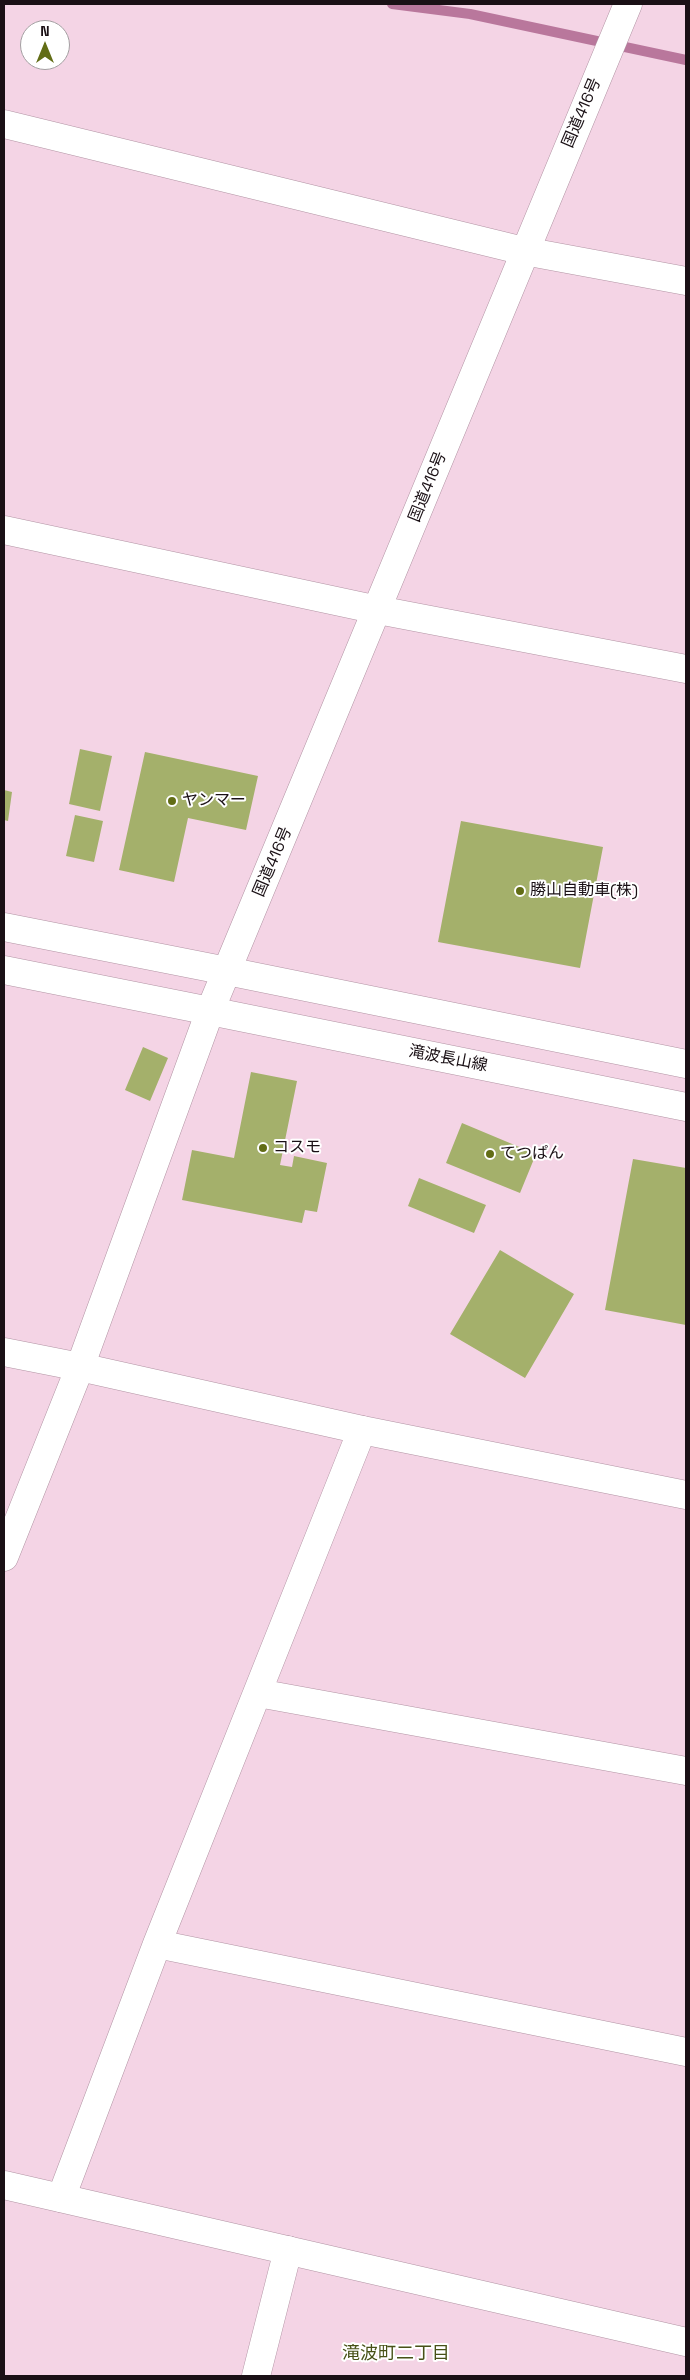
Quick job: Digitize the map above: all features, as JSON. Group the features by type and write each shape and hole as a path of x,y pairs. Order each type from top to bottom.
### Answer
{"main road":[{"name":"国道416号","path":"4,1556 80,1367 210,1011 628,4"},
{"path":"4,124 524,251 686,281"},
{"path":"4,530 378,610 686,669"},
{"path":"4,927 686,1064"},
{"path":"4,970 210,1011"},
{"name":"滝波長山線","path":"210,1011 686,1107"},
{"path":"4,1352 80,1367 362,1430 686,1495"},
{"path":"61,2198 157,1944 362,1430"},
{"path":"258,1693 686,1771"},
{"path":"157,1944 686,2052"},
{"path":"4,2185 686,2342"},
{"path":"256,2376 288,2250"}],"building":[{"path":"80,749 112,756 100,811 69,804"},
{"path":"145,752 258,776 246,830 188,818 174,882 119,870"},
{"path":"4,790 12,792 8,821 4,820"},
{"path":"75,815 103,821 94,862 66,856"},
{"path":"461,821 603,847 580,968 438,942"},
{"path":"143,1047 168,1058 150,1101 125,1090"},
{"path":"251,1072 297,1081 280,1165 292,1167 294,1156 327,1163 317,1212 305,1210 302,1223 182,1200 192,1150 234,1158"},
{"path":"462,1123 536,1154 520,1193 446,1163"},
{"path":"633,1159 686,1168 686,1325 605,1310"},
{"path":"419,1178 486,1205 474,1233 408,1206"},
{"path":"500,1250 574,1294 525,1378 450,1334"}],"waterway":[{"path":"392,4 470,14 686,60"}],"place":[{"name":"ヤンマー","path":"172,801"},
{"name":"勝山自動車(株)","path":"520,891"},
{"name":"コスモ","path":"263,1148"},
{"name":"てつぱん","path":"490,1154"}],"district":[{"name":"滝波町二丁目","path":"396,2354"}]}
